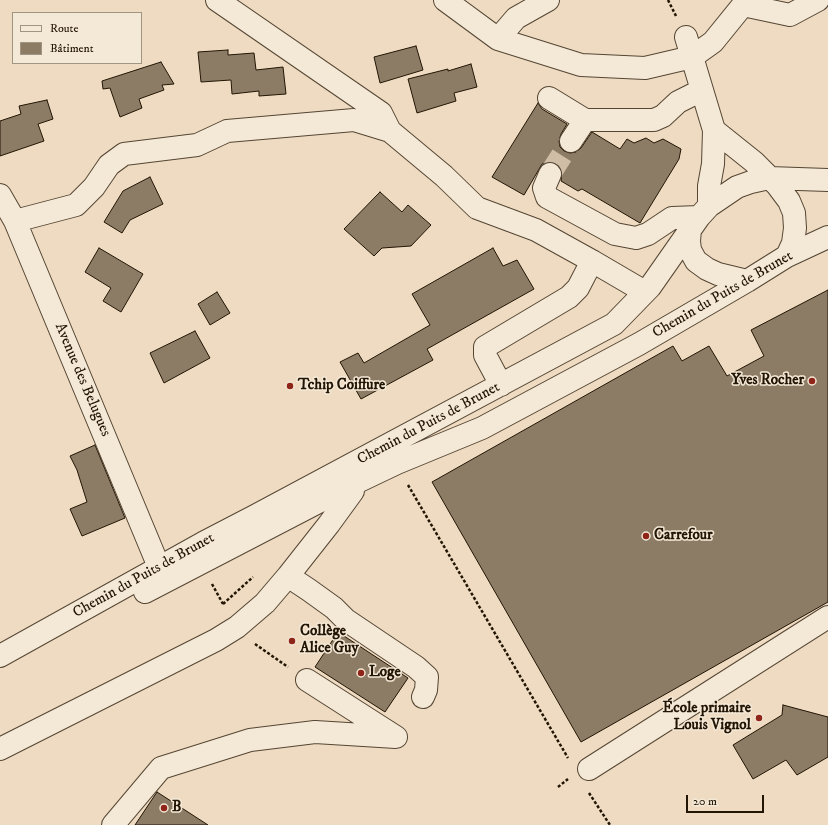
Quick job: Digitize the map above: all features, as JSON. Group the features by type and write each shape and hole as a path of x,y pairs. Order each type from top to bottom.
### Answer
{"street":[{"path":"217,0 381,113 390,131"},
{"path":"445,0 498,39 581,65 645,68 689,47 713,42 744,3 790,14 818,0"},
{"path":"498,39 516,18 548,0"},
{"path":"689,47 714,130 713,164 709,186 699,217 689,240 690,250 696,261 707,269 718,274 747,281"},
{"path":"549,98 585,120 654,120 663,116 678,102 702,90"},
{"path":"15,220 76,205 94,187 109,165 124,154 197,145 227,131 354,120 390,131 444,176 477,208 536,230 645,292"},
{"path":"571,141 585,120"},
{"path":"714,130 754,162 789,201 794,213 795,228 793,242 787,256"},
{"path":"550,174 544,188 547,197 614,234 636,238 648,234 672,218 699,217"},
{"name":"Chemin du Puits de Brunet","path":"0,656 203,543 614,324 655,281 699,217 737,188 751,182 769,178 828,180"},
{"name":"Avenue des Belugues","path":"0,195 15,220 159,567"},
{"name":"Chemin du Puits de Brunet","path":"0,671 163,582 201,564 353,484 397,463 482,428 639,344 787,256 828,237"},
{"path":"501,385 485,355 485,347 569,297 578,288 592,261"},
{"path":"0,749 216,640 236,627 265,603 288,576 353,491 353,484"},
{"path":"288,576 334,608 346,620 416,667 427,678 426,690 423,696"},
{"path":"579,773 724,672 828,617"},
{"path":"113,825 161,768 250,740 315,732 396,737 306,680"}],"path":[{"path":"397,463 413,496 568,759"},
{"path":"211,581 217,592"},
{"path":"558,787 579,773"},
{"path":"589,792 610,825"}],"building":[{"path":"416,46 423,70 380,83 374,57"},
{"path":"228,50 228,55 254,53 256,70 283,67 286,94 259,96 259,91 232,94 231,80 201,82 198,52"},
{"path":"161,62 174,84 162,85 164,90 139,99 142,108 120,117 110,88 103,89 102,81"},
{"path":"471,64 477,87 454,93 456,101 417,113 408,79 448,69 448,71"},
{"path":"47,100 53,119 38,124 44,141 0,156 0,121 21,114 19,106"},
{"path":"538,103 542,109 567,124 559,141 560,147 564,151 570,153 576,152 581,148 592,132 620,149 627,139 634,143 646,138 654,143 663,139 681,149 679,159 640,223 582,189 578,191 561,181 562,172 560,166 555,162 542,164 524,195 492,177"},
{"path":"150,177 163,204 130,220 122,233 104,222 123,191"},
{"path":"380,192 402,212 408,205 431,225 411,246 382,248 374,256 344,229"},
{"path":"99,248 143,274 121,312 103,301 111,288 85,272"},
{"path":"493,248 503,266 517,260 534,289 427,349 433,360 361,399 340,362 358,353 364,363 430,325 412,294"},
{"name":"Carrefour","path":"828,290 828,602 581,742 432,482 673,346 682,361 709,346 727,376 764,356 751,330"},
{"path":"217,292 230,313 210,325 198,304"},
{"path":"195,331 210,358 164,383 150,353"},
{"path":"95,445 125,518 82,536 70,509 87,502 77,470 70,456"},
{"name":"Loge","path":"338,632 408,678 385,712 315,667"},
{"path":"783,705 828,717 828,757 797,775 786,760 753,779 733,745 782,715"},
{"name":"B","path":"157,792 208,825 135,825"}],"tunnel":[{"path":"550,174 571,141"}],"place":[{"name":"Yves Rocher","path":"812,381"},
{"name":"Tchip Coiffure","path":"290,386"},
{"name":"Carrefour","path":"646,536"},
{"name":"Collège Alice Guy","path":"292,641"},
{"name":"Loge","path":"361,673"},
{"name":"École primaire Louis Vignol","path":"759,718"},
{"name":"B","path":"164,808"}]}
